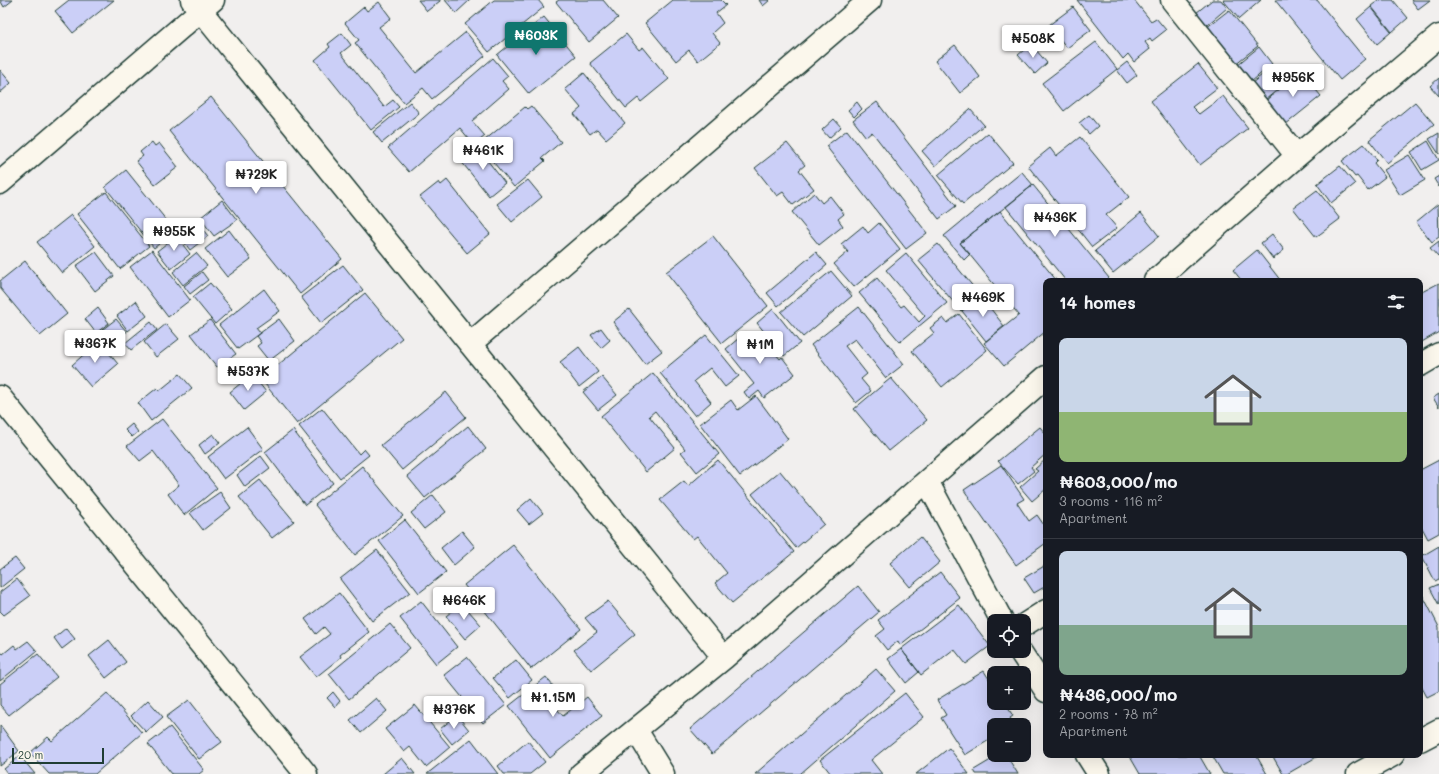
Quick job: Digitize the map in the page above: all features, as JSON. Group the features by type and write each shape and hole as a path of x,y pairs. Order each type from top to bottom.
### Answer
{"street":[{"path":"470,344 870,0"},
{"path":"1172,0 1297,156"},
{"path":"0,183 202,3 470,344 724,658"},
{"path":"1158,278 1297,156 1439,36"},
{"path":"1423,364 1439,354"},
{"path":"581,774 724,658 928,481 1043,379"},
{"path":"0,397 306,774"},
{"path":"928,481 998,614"},
{"path":"1031,621 1043,613"},
{"path":"1025,658 1043,686"},
{"path":"636,730 663,774"},
{"path":"1423,738 1439,730"},
{"path":"1089,758 1098,774"},
{"path":"1358,774 1387,758"}],"building":[{"path":"0,0 13,0 4,7"},
{"path":"69,0 114,0 73,33 55,11"},
{"path":"418,0 440,0 440,1 427,11"},
{"path":"445,0 470,0 456,13"},
{"path":"494,0 538,0 544,7 489,52 465,24"},
{"path":"559,0 603,0 618,18 589,42 556,2"},
{"path":"673,0 721,0 726,5 716,13 723,23 712,33 720,43 698,61 689,50 676,61 645,23"},
{"path":"759,0 770,0 763,6"},
{"path":"1077,0 1134,0 1151,21 1156,18 1166,30 1152,41 1150,38 1145,42 1150,49 1134,62 1128,54 1123,59"},
{"path":"1212,0 1221,0 1227,8 1207,25 1196,13"},
{"path":"1223,0 1261,0 1239,19"},
{"path":"1275,0 1317,0 1365,59 1340,80"},
{"path":"1379,0 1393,0 1408,18 1392,32 1371,6"},
{"path":"1411,0 1430,0 1418,9"},
{"path":"379,2 391,18 379,27 416,73 466,32 485,56 432,99 423,88 404,103 355,43 359,40 345,23 364,7 367,11"},
{"path":"1073,7 1091,30 1067,48 1049,25"},
{"path":"1371,7 1391,32 1377,44 1357,19"},
{"path":"1229,10 1258,46 1235,64 1206,28"},
{"path":"544,17 576,56 529,94 497,55"},
{"path":"342,33 351,45 341,53 384,107 393,100 399,107 371,130 315,60 330,47 328,44"},
{"path":"626,34 639,50 643,47 669,79 641,102 638,98 626,108 590,63"},
{"path":"1096,42 1117,69 1064,111 1042,83"},
{"path":"1031,44 1047,63 1035,74 1018,55"},
{"path":"955,45 980,77 960,93 935,61"},
{"path":"1259,47 1272,64 1251,82 1237,65"},
{"path":"493,58 508,76 502,81 509,89 472,121 485,136 474,145 460,128 409,172 388,148"},
{"path":"1127,62 1137,75 1127,83 1117,70"},
{"path":"1198,64 1217,88 1192,107 1199,114 1223,96 1248,128 1200,165 1151,101"},
{"path":"1274,65 1287,82 1265,100 1251,84"},
{"path":"0,70 11,83 0,93"},
{"path":"1301,72 1321,96 1285,125 1265,101"},
{"path":"584,73 625,123 606,139 597,129 590,134 574,114 581,108 565,89"},
{"path":"1439,78 1439,96 1430,86"},
{"path":"211,97 342,259 300,294 169,131"},
{"path":"410,102 419,113 382,143 373,132"},
{"path":"857,102 862,109 854,117 848,110"},
{"path":"877,102 956,206 939,219 872,132 866,137 853,120"},
{"path":"1415,102 1434,124 1387,163 1369,140"},
{"path":"531,106 561,142 542,158 545,161 514,187 479,145 525,107 527,109"},
{"path":"970,109 984,125 935,166 922,151"},
{"path":"1089,115 1098,126 1089,134 1079,123"},
{"path":"834,119 841,127 829,138 822,130"},
{"path":"847,130 927,233 906,249 826,146"},
{"path":"988,133 1013,163 963,204 938,175"},
{"path":"1439,133 1439,154 1429,139"},
{"path":"1080,137 1129,197 1106,215 1117,228 1092,247 1028,166 1050,148 1056,156"},
{"path":"1428,141 1439,160 1422,170 1411,152"},
{"path":"152,142 155,146 159,143 178,167 155,185 136,161 143,156 140,152"},
{"path":"787,143 805,165 799,170 814,189 793,205 783,192 777,196 755,168"},
{"path":"1364,144 1377,160 1374,163 1385,177 1368,190 1342,161"},
{"path":"477,147 505,183 489,196 460,160"},
{"path":"1409,155 1425,180 1400,195 1384,170"},
{"path":"1340,166 1355,184 1331,203 1317,184"},
{"path":"126,170 175,231 154,248 105,187"},
{"path":"1022,172 1033,185 960,243 970,254 964,260 944,236"},
{"path":"1439,176 1439,187 1434,179"},
{"path":"447,180 490,234 467,253 420,197 439,182 441,185"},
{"path":"528,180 542,197 512,222 497,204"},
{"path":"1033,185 1109,278 1064,278 1006,207"},
{"path":"1317,190 1340,219 1316,237 1293,208"},
{"path":"106,192 149,246 120,269 77,214"},
{"path":"814,193 822,203 830,196 844,214 838,219 843,226 819,245 792,212"},
{"path":"222,200 237,220 214,236 200,218"},
{"path":"1438,204 1439,237 1432,242 1416,222"},
{"path":"1000,211 1055,278 1043,278 1043,334 1004,366 984,343 1019,315 960,243"},
{"path":"1141,213 1159,236 1113,273 1095,251"},
{"path":"71,215 95,246 62,273 37,242"},
{"path":"196,221 208,236 190,250 178,234"},
{"path":"879,223 900,249 854,287 834,264 848,252 841,244 863,226 868,233"},
{"path":"229,230 251,259 227,277 205,249"},
{"path":"1272,234 1284,250 1273,259 1261,243"},
{"path":"176,236 190,254 171,269 157,251"},
{"path":"713,236 768,306 722,343 666,272"},
{"path":"1439,241 1439,256 1438,257 1430,248"},
{"path":"938,244 980,295 961,311 918,260"},
{"path":"152,250 190,300 168,317 130,267"},
{"path":"1257,250 1279,278 1240,278 1233,270"},
{"path":"96,252 114,276 95,291 76,266"},
{"path":"816,252 827,265 778,306 767,293"},
{"path":"196,253 207,266 183,285 173,272"},
{"path":"906,253 947,303 900,342 859,293 877,278 901,307 904,305 919,322 925,316 886,270"},
{"path":"25,261 67,314 40,336 0,288 0,281"},
{"path":"343,265 363,290 321,323 301,297"},
{"path":"831,271 852,296 803,337 781,312"},
{"path":"202,272 208,280 190,294 184,286"},
{"path":"210,283 232,309 215,324 193,297"},
{"path":"1439,283 1439,332 1423,341 1423,291"},
{"path":"264,289 280,311 256,328 260,333 238,349 219,325"},
{"path":"365,293 402,338 297,424 261,379"},
{"path":"981,296 1004,326 986,341 962,311"},
{"path":"136,301 147,316 128,331 117,316"},
{"path":"859,307 904,364 886,378 855,339 845,346 867,374 861,379 871,391 856,403 811,345"},
{"path":"98,308 109,323 96,333 85,319"},
{"path":"629,309 662,351 645,364 613,322"},
{"path":"773,309 800,343 784,356 757,323"},
{"path":"959,314 987,350 942,387 912,351 934,333 930,328 943,318 947,323"},
{"path":"116,319 127,332 108,346 98,333"},
{"path":"279,319 295,341 269,361 257,346 261,343 256,336"},
{"path":"210,320 236,354 217,367 191,334"},
{"path":"151,322 157,330 131,350 125,343"},
{"path":"166,324 179,339 156,357 144,342"},
{"path":"601,328 610,340 601,348 591,335"},
{"path":"746,332 752,341 760,335 780,359 782,357 795,374 764,398 759,391 749,399 744,392 754,384 726,349"},
{"path":"706,335 739,376 725,387 710,368 694,381 711,402 695,416 660,373"},
{"path":"99,341 118,364 91,387 72,365"},
{"path":"579,347 598,372 579,387 560,362"},
{"path":"653,373 719,454 697,472 681,452 685,449 655,411 649,416 675,448 646,472 601,416"},
{"path":"180,374 192,388 151,421 138,403 157,388 159,391"},
{"path":"252,374 266,392 244,410 230,392"},
{"path":"602,377 617,395 598,410 583,392"},
{"path":"891,378 927,420 889,451 854,409"},
{"path":"446,392 466,417 402,470 381,445"},
{"path":"1439,394 1439,407 1433,398"},
{"path":"756,396 788,439 740,476 700,424 731,400 738,410"},
{"path":"322,408 359,454 364,449 369,455 340,478 299,426"},
{"path":"162,419 217,488 184,515 168,494 179,485 153,451 140,461 127,446"},
{"path":"132,424 138,432 132,437 125,430"},
{"path":"468,426 486,449 425,498 407,476"},
{"path":"247,427 263,449 224,479 208,457"},
{"path":"1040,427 1043,430 1043,457 1031,467 1034,471 1018,484 998,461"},
{"path":"293,430 333,483 305,505 265,452"},
{"path":"213,434 220,443 205,454 199,445"},
{"path":"261,456 270,468 245,487 237,475"},
{"path":"718,460 794,552 732,603 715,583 727,573 697,536 693,539 660,500 684,481 688,486"},
{"path":"1439,460 1439,533 1428,539 1423,530 1423,468"},
{"path":"1043,462 1043,492 1032,501 1020,487 1038,471 1035,469"},
{"path":"1001,465 1024,499 1017,503 1029,521 1037,515 1043,524 1043,545 1016,565 964,490"},
{"path":"362,466 403,516 355,555 315,505"},
{"path":"780,471 824,524 796,548 752,494"},
{"path":"260,480 294,521 272,538 239,497"},
{"path":"220,492 231,508 203,530 190,513"},
{"path":"433,495 446,512 424,529 411,513"},
{"path":"531,498 543,513 529,524 517,510"},
{"path":"405,520 446,572 419,593 379,541"},
{"path":"462,531 475,547 454,565 441,548"},
{"path":"920,537 940,562 910,587 890,563"},
{"path":"513,545 581,629 531,669 464,585"},
{"path":"1439,546 1439,579 1435,581 1423,555"},
{"path":"377,550 410,592 372,621 340,579"},
{"path":"15,558 24,569 0,588 0,569"},
{"path":"1043,567 1043,588 1034,593 1024,578"},
{"path":"940,572 960,598 900,645 898,641 887,650 876,636 885,629 878,620"},
{"path":"17,579 30,596 4,615 0,611 0,592"},
{"path":"1439,584 1439,605 1430,588"},
{"path":"858,586 879,612 712,754 690,729"},
{"path":"339,593 369,632 340,655 341,657 316,677 300,657 330,634 324,627 316,634 305,619"},
{"path":"1423,596 1439,627 1439,691 1427,697 1423,690"},
{"path":"421,601 457,647 436,664 400,618"},
{"path":"608,601 635,634 591,670 574,650 597,632 585,618"},
{"path":"462,603 481,625 465,639 446,616"},
{"path":"959,605 987,642 987,648 966,664 954,649 921,675 901,649"},
{"path":"390,624 410,648 349,699 329,674"},
{"path":"66,628 75,639 62,649 54,638"},
{"path":"109,640 126,662 106,678 89,656"},
{"path":"28,641 37,651 0,681 0,651 3,654 14,645 17,649"},
{"path":"901,649 919,672 906,683 888,659"},
{"path":"38,654 57,677 9,715 0,705 0,684"},
{"path":"467,657 506,705 483,723 444,675"},
{"path":"516,660 532,680 510,698 493,678"},
{"path":"876,669 895,691 800,774 755,774"},
{"path":"984,671 987,676 987,710 1009,710 1013,716 1010,718 987,718 987,741 965,755 941,718 946,715 937,700"},
{"path":"546,677 556,690 547,697 563,716 587,697 602,716 550,758 509,706"},
{"path":"333,692 340,701 335,707 327,698"},
{"path":"107,693 142,733 95,774 49,774 30,753 48,737 52,741"},
{"path":"905,693 924,717 871,760 882,774 831,774 820,760"},
{"path":"376,698 387,711 361,733 350,720"},
{"path":"148,700 163,717 146,732 131,716"},
{"path":"189,700 222,742 199,759 166,717"},
{"path":"415,705 450,747 426,767 410,747 404,752 385,729"},
{"path":"457,715 469,730 452,744 440,729"},
{"path":"0,725 19,751 0,766"},
{"path":"170,727 204,770 199,774 172,774 148,744"},
{"path":"471,739 498,774 427,774"},
{"path":"528,741 545,762 530,774 504,774 498,766"},
{"path":"949,748 969,774 916,774"},
{"path":"20,756 35,774 8,774 4,769"},
{"path":"402,758 415,774 383,774"},
{"path":"1131,758 1201,758 1210,774 1140,774"},
{"path":"1214,758 1258,758 1267,774 1223,774"},
{"path":"1274,758 1315,758 1287,774 1283,774"},
{"path":"987,762 1010,762 1018,774 976,774 974,770"}]}
